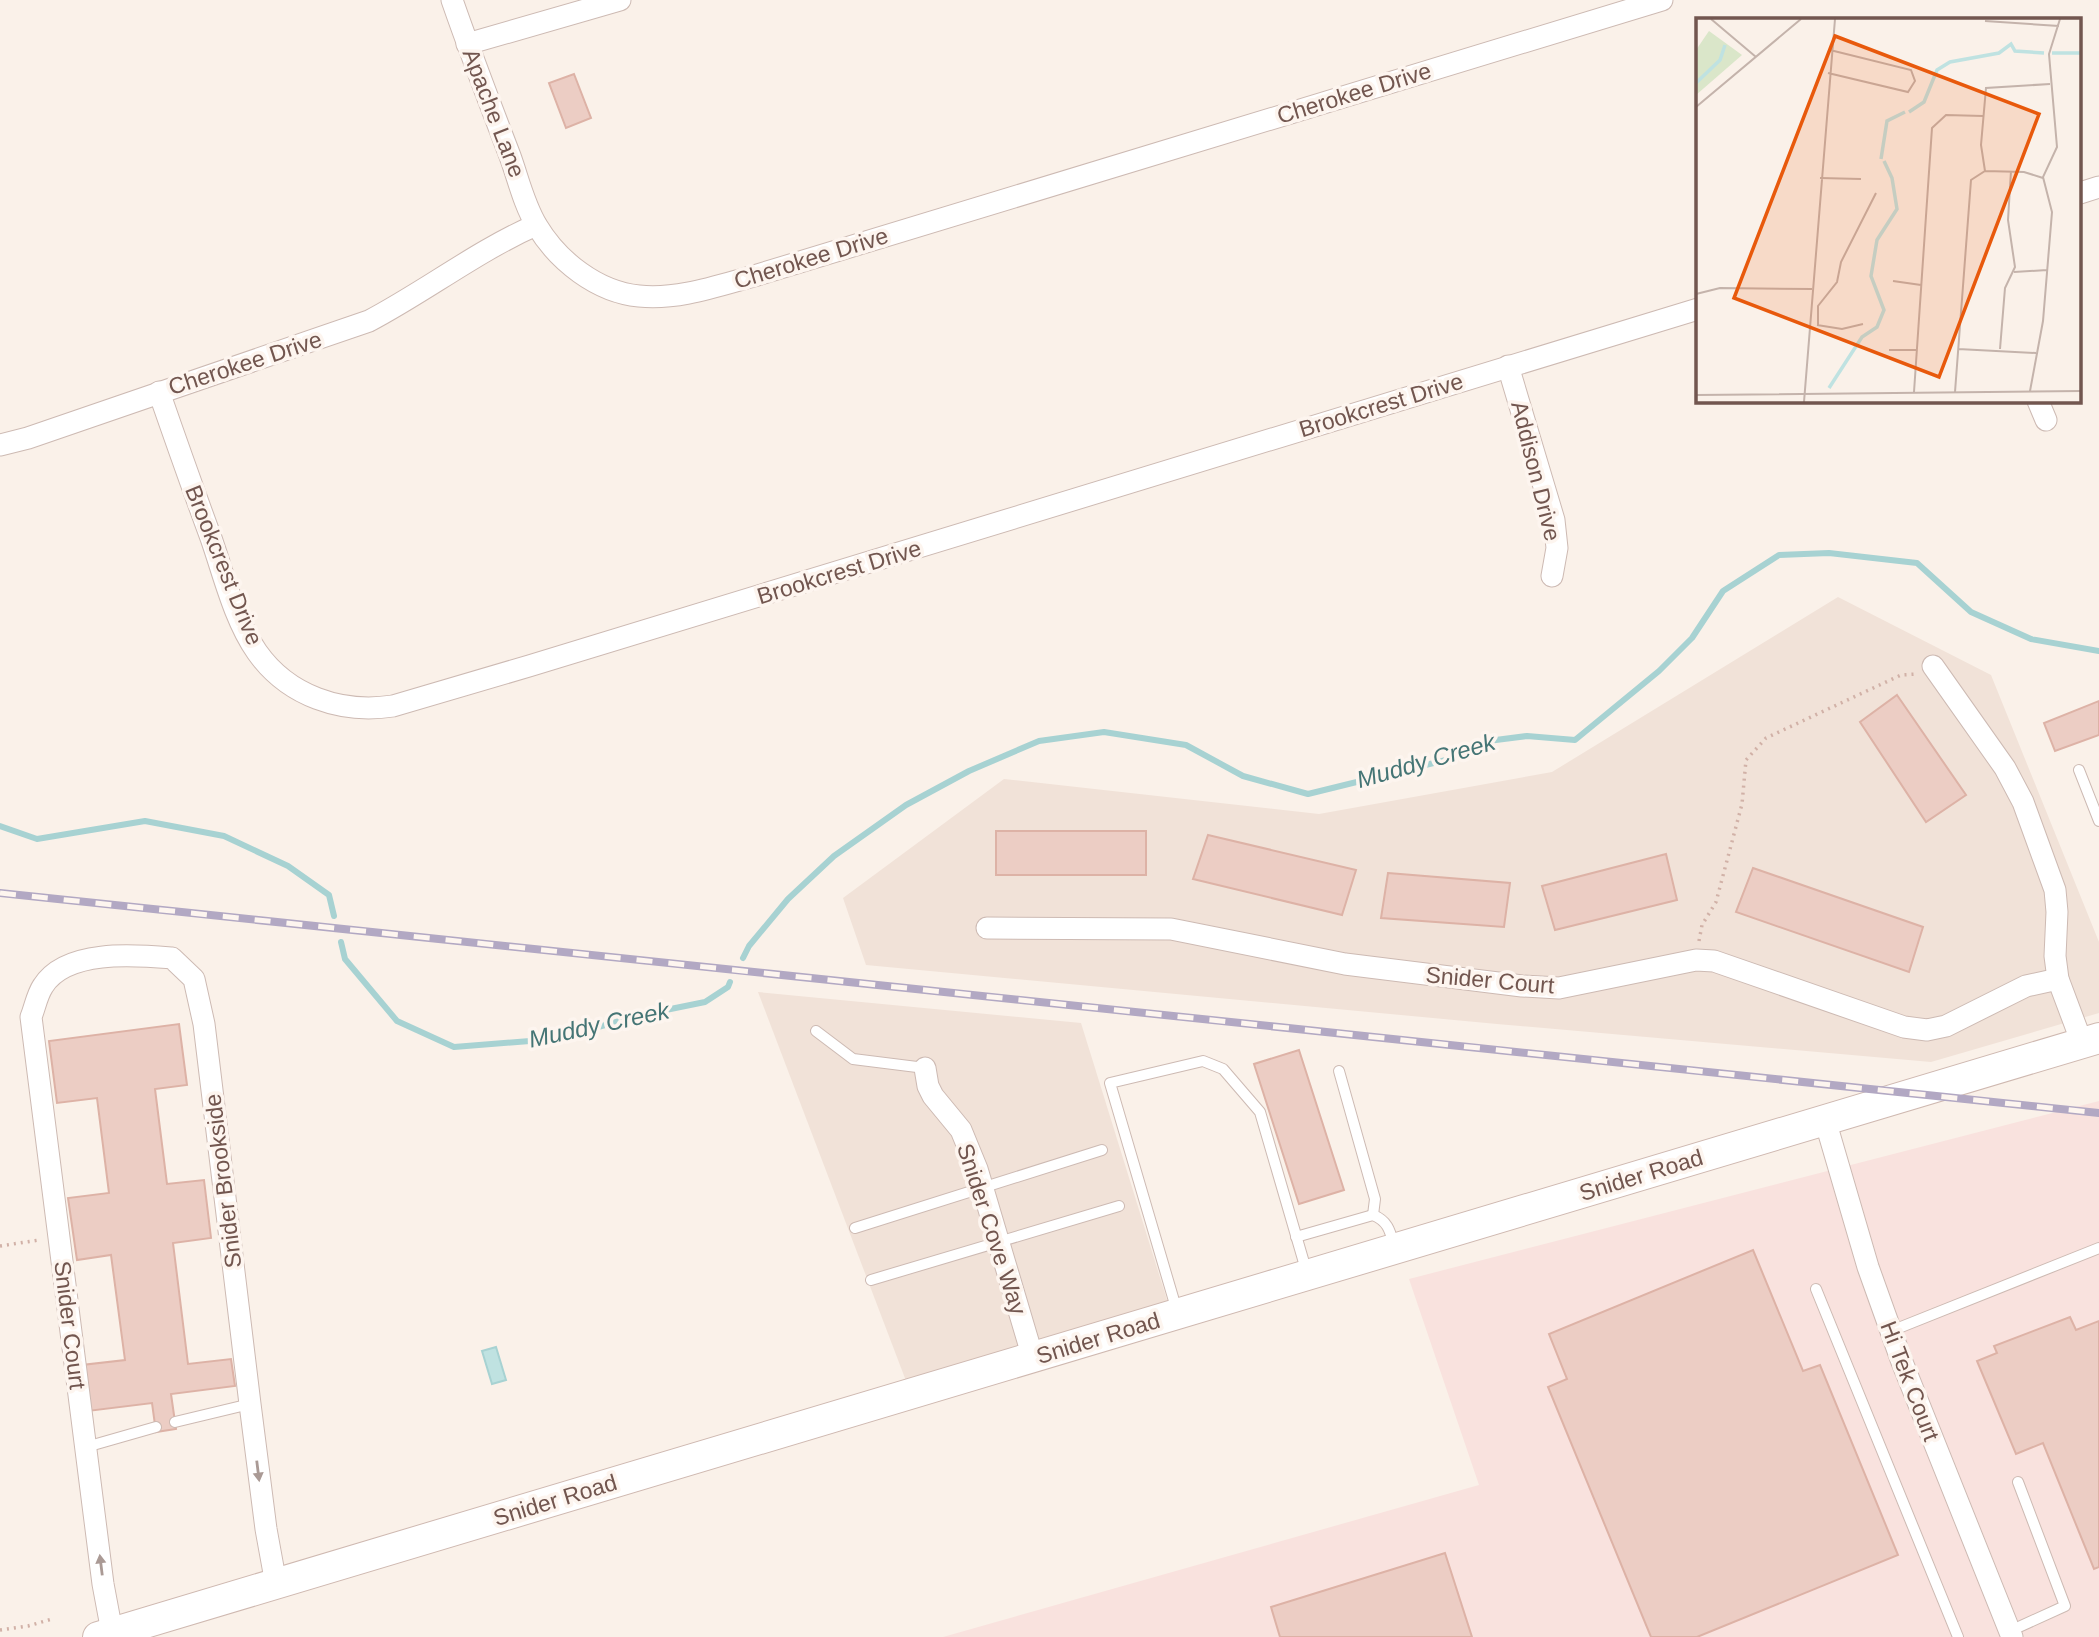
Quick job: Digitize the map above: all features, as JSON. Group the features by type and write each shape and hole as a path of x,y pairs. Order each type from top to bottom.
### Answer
{"street":[{"name":"Apache Lane","path":"452,0 536,225"},
{"path":"467,44 620,0"},
{"name":"Cherokee Drive","path":"0,445 29,438 369,321 489,248 536,225 572,267 597,284 611,289 639,296 669,296 713,288 1662,0"},
{"path":"2082,192 2099,187"},
{"name":"Brookcrest Drive","path":"159,392 243,627 257,651 274,672 308,696 350,708 379,708 529,666 1696,311"},
{"name":"Addison Drive","path":"1508,366 1554,520 1556,548 1552,576"},
{"path":"1933,666 2005,768 2023,802 2055,890 2055,956 2058,979 2090,1040"},
{"name":"Snider Court","path":"987,928 1171,929 1345,964 1522,986 1559,988 1696,960 1714,961 1903,1027 1927,1030 1947,1026 2026,986 2058,979"},
{"name":"Snider Brookside","path":"31,1017 43,985 62,968 103,955 172,958 194,979 204,1024 250,1404 276,1584"},
{"name":"Snider Court","path":"31,1017 103,1584 105,1635"},
{"name":"Snider Road","path":"105,1635 2090,1040"},
{"name":"Snider Cove Way","path":"925,1068 933,1096 953,1118 967,1142 1032,1358"},
{"name":"Hi Tek Court","path":"1825,1120 1868,1267 1891,1331 2011,1634"}],"lane":[{"path":"2079,770 2099,821"},
{"path":"816,1031 853,1059 925,1068"},
{"path":"1178,1314 1110,1083 1203,1061 1223,1069 1260,1112 1307,1275"},
{"path":"1339,1071 1375,1199 1373,1215"},
{"path":"855,1228 1102,1150"},
{"path":"871,1280 1119,1206"},
{"path":"1296,1237 1373,1215 1382,1219 1388,1227 1395,1249"},
{"path":"1891,1331 2099,1248"},
{"path":"1816,1289 1958,1637"},
{"path":"175,1422 250,1404"},
{"path":"86,1447 156,1427"},
{"path":"2011,1634 2066,1606 2018,1482"}],"path":[{"path":"1696,960 1702,925 1716,902 1742,804 1746,760 1766,738 1901,674 1914,675 1933,666"},
{"path":"0,1246 59,1237"},
{"path":"0,1630 52,1619"}],"shaded area":[{"path":"1838,597 1991,675 2099,942 2099,1013 1931,1062 1497,1024 866,965 843,898 1004,779 1319,814 1552,772"},
{"path":"758,992 1081,1023 1172,1316 911,1394"},
{"path":"2099,1101 2099,1637 943,1637 1479,1485 1409,1279"}],"water":[{"path":"496,1347 506,1380 492,1384 482,1351"}],"building":[{"path":"574,74 591,118 566,128 549,83"},
{"path":"1897,695 1966,795 1926,822 1860,722"},
{"path":"2099,701 2099,735 2055,751 2044,723"},
{"path":"996,831 1146,831 1146,875 996,875"},
{"path":"1208,835 1356,870 1342,915 1193,879"},
{"path":"1666,854 1677,900 1555,930 1542,886"},
{"path":"1753,868 1923,927 1909,972 1736,912"},
{"path":"1388,873 1510,883 1504,927 1381,918"},
{"path":"179,1024 187,1085 155,1089 167,1184 204,1180 211,1238 173,1243 188,1364 231,1359 235,1386 171,1394 176,1429 156,1432 152,1403 88,1411 82,1365 125,1360 111,1255 77,1260 68,1198 109,1193 97,1098 57,1103 49,1041"},
{"path":"1299,1050 1344,1190 1299,1204 1254,1064"},
{"path":"1753,1250 1803,1371 1820,1365 1898,1555 1697,1637 1651,1637 1548,1387 1567,1379 1549,1334"},
{"path":"2070,1317 2076,1330 2099,1321 2099,1567 2094,1569 2043,1443 2016,1454 1977,1361 1997,1353 1994,1346"},
{"path":"1445,1553 1472,1637 1280,1637 1271,1607"}],"waterway":[{"name":"Muddy Creek","path":"743,958 749,946 788,899 834,856 906,805 969,771 1039,741 1104,732 1186,745 1243,776 1308,794 1450,759 1488,741 1527,736 1575,740 1659,671 1692,638 1723,591 1779,555 1829,553 1917,563 1971,612 2031,639 2099,651"},
{"name":"Muddy Creek","path":"0,826 37,839 145,821 224,836 288,866 329,895 334,916"},
{"name":"Muddy Creek","path":"341,942 345,959 397,1021 454,1047 555,1039 641,1015 705,1002 728,987 730,982"}],"railway":[{"path":"0,893 2099,1113"}]}
